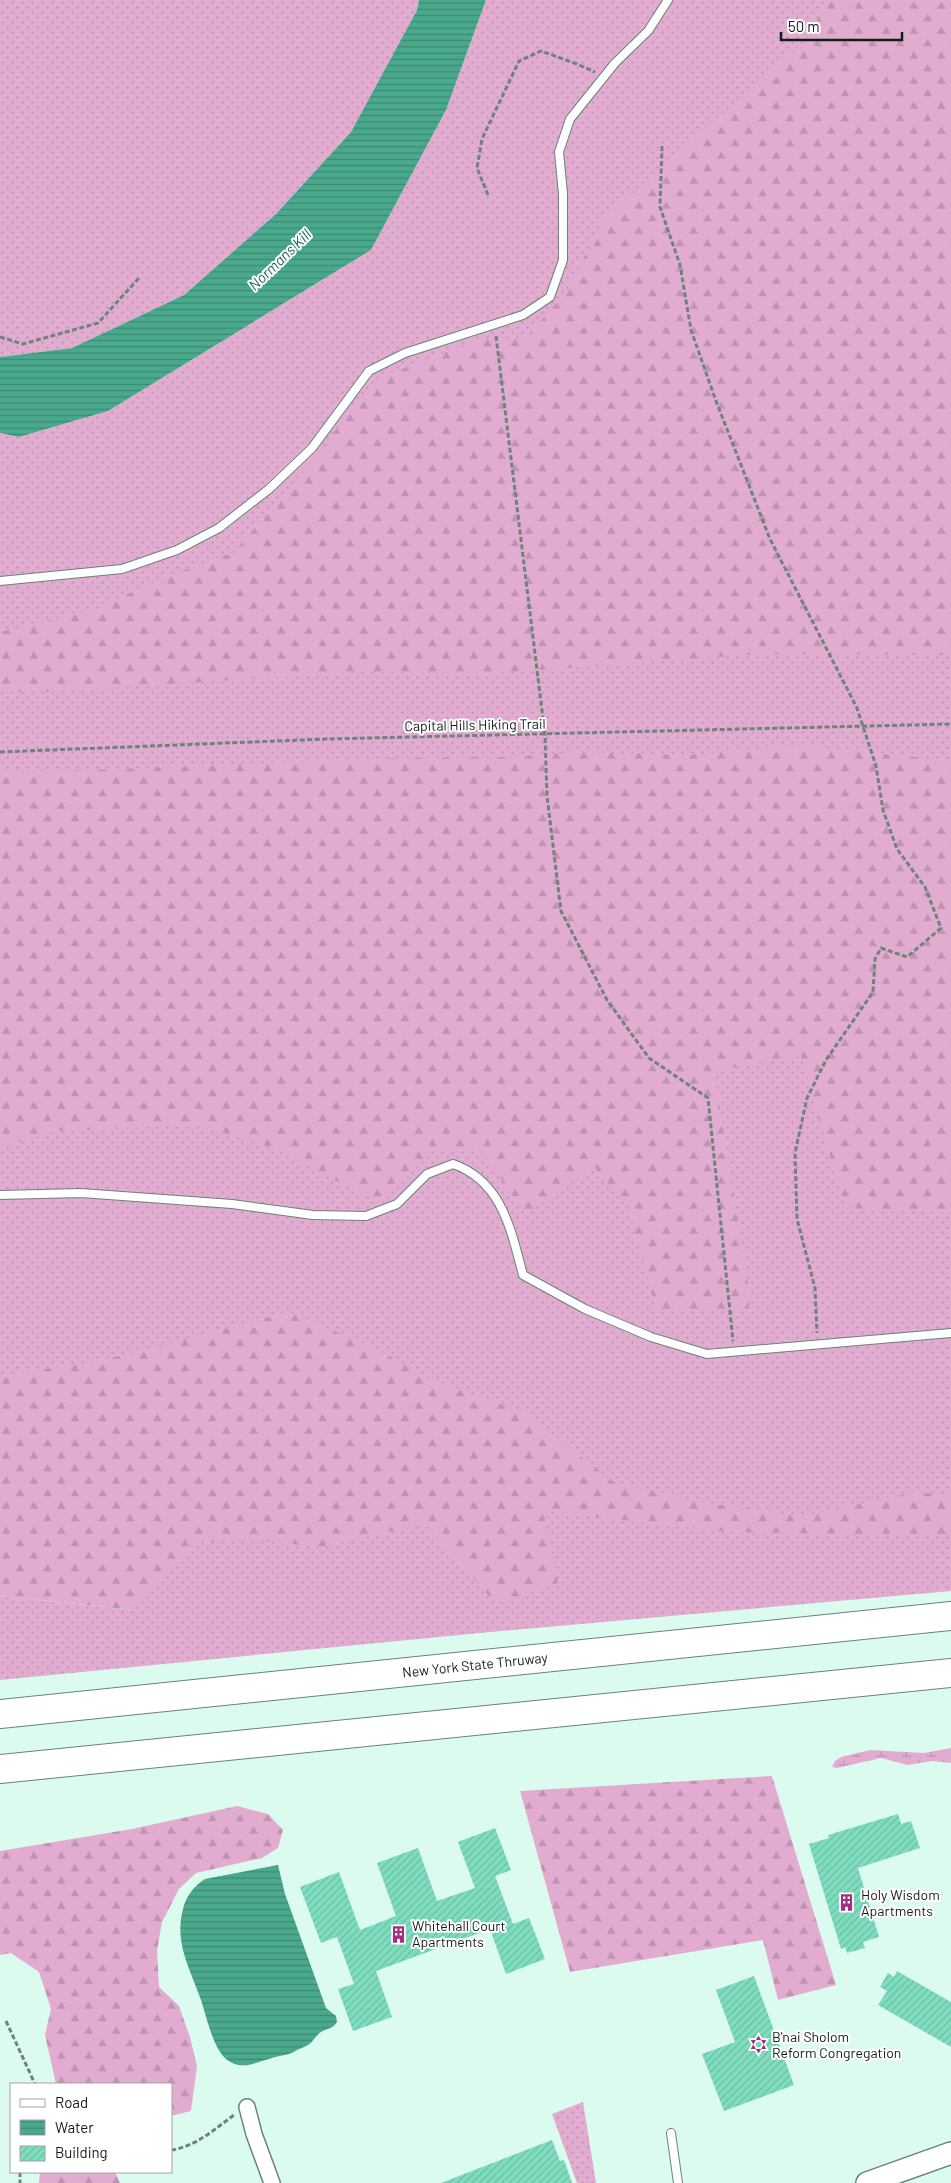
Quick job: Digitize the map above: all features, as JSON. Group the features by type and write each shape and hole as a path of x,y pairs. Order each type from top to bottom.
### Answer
{"highway":[{"name":"New York State Thruway","path":"0,1714 951,1616"},
{"path":"0,1769 951,1673"}],"street":[{"path":"247,2106 254,2134 272,2183"},
{"path":"867,2183 951,2153"}],"lane":[{"path":"0,582 122,569 177,550 211,533 270,489 312,448 369,371 406,352 523,315 550,297 563,260 563,194 559,152 570,118 604,77 648,31 668,0"},
{"path":"0,1196 81,1193 232,1204 313,1215 366,1216 397,1204 427,1174 453,1164 468,1169 489,1188 508,1220 523,1275 585,1309 651,1337 706,1354 951,1333"},
{"path":"671,2133 678,2183"}],"path":[{"path":"488,195 477,168 482,139 519,61 541,51 577,64 604,77"},
{"path":"662,146 660,207 680,265 694,339 716,401 770,539 857,708 876,766 884,810 897,849 925,887 941,928 907,957 881,948 874,959 873,992 826,1060 807,1098 795,1153 797,1219 815,1288 818,1343"},
{"path":"0,337 23,344 98,323 139,278"},
{"path":"494,323 545,735 547,796 561,911 606,1000 649,1058 708,1098 734,1351"},
{"name":"Capital Hills Hiking Trail","path":"0,752 327,739 951,724"},
{"path":"6,2021 35,2083"},
{"path":"172,2150 195,2142 247,2106"}],"green space":[{"path":"0,0 419,0 417,10 351,132 276,214 184,295 72,348 0,357"},
{"path":"486,0 951,0 951,1591 490,1632 0,1680 0,1596 134,1610 0,1569 0,433 19,437 108,411 371,250 446,110"},
{"path":"829,0 951,0 951,655 760,654 482,674 360,672 46,692 0,692 0,632 94,610 155,581 234,552 301,474 376,379 476,340 525,338 565,294 605,217 805,41"},
{"path":"799,745 951,761 951,1213 845,1208 801,1056 714,1071 750,1296 748,1310 656,1310 628,1206 594,1167 525,1214 481,1150 434,1150 381,1203 260,1143 193,1125 57,1131 0,1147 0,772 43,772 397,758 516,757 576,752 689,755"},
{"path":"289,1312 377,1349 435,1382 525,1412 612,1481 705,1503 804,1516 915,1492 951,1495 951,1536 729,1532 543,1511 558,1583 497,1605 425,1524 320,1547 254,1540 201,1542 134,1610 0,1596 0,1376 99,1361"},
{"path":"951,1748 951,1763 932,1761 908,1765 881,1758 837,1768 832,1767 835,1761 841,1757 870,1750 924,1753"},
{"path":"772,1776 836,1985 778,2000 763,1940 570,1972 520,1791"},
{"path":"237,1806 268,1814 283,1830 278,1848 262,1858 196,1873 179,1889 162,1922 157,1951 159,1987 179,2006 190,2037 197,2066 191,2111 172,2116 172,2083 56,2083 45,2035 51,2009 39,1972 11,1953 0,1955 0,1851 132,1829"},
{"path":"583,2102 596,2183 577,2183 552,2114"},
{"path":"40,2173 115,2173 120,2183 39,2183"}],"water":[{"name":"Normans Kill","path":"419,0 486,0 446,110 371,250 108,411 19,437 0,433 0,357 72,348 184,295 276,214 351,132 417,10"},
{"path":"278,1865 285,1894 326,2008 336,2016 337,2022 332,2027 319,2033 308,2045 294,2052 252,2064 237,2065 231,2063 221,2054 210,2031 201,2000 184,1955 180,1933 183,1909 191,1892 205,1879"}],"building":[{"name":"Holy Wisdom Apartments","path":"898,1814 901,1824 911,1821 920,1848 858,1868 879,1937 863,1942 865,1948 847,1953 845,1947 841,1949 809,1844 829,1838 828,1835"},
{"name":"Whitehall Court Apartments","path":"495,1828 511,1870 495,1876 513,1924 529,1918 545,1959 506,1974 490,1929 376,1971 392,2017 353,2031 338,1989 354,1984 337,1937 321,1943 300,1887 339,1872 360,1930 396,1916 377,1863 418,1848 437,1901 475,1888 458,1842"},
{"path":"897,1971 951,2002 951,2047 878,2005 887,1991 880,1987 888,1973 894,1977"},
{"name":"B'nai Sholom Reform Congregation","path":"754,1976 794,2085 724,2111 702,2054 735,2042 716,1990"},
{"path":"552,2140 560,2161 564,2160 572,2183 441,2183"}],"place":[{"name":"Holy Wisdom Apartments","path":"847,1903"},
{"name":"Whitehall Court Apartments","path":"398,1934"},
{"name":"B'nai Sholom Reform Congregation","path":"758,2045"}]}
